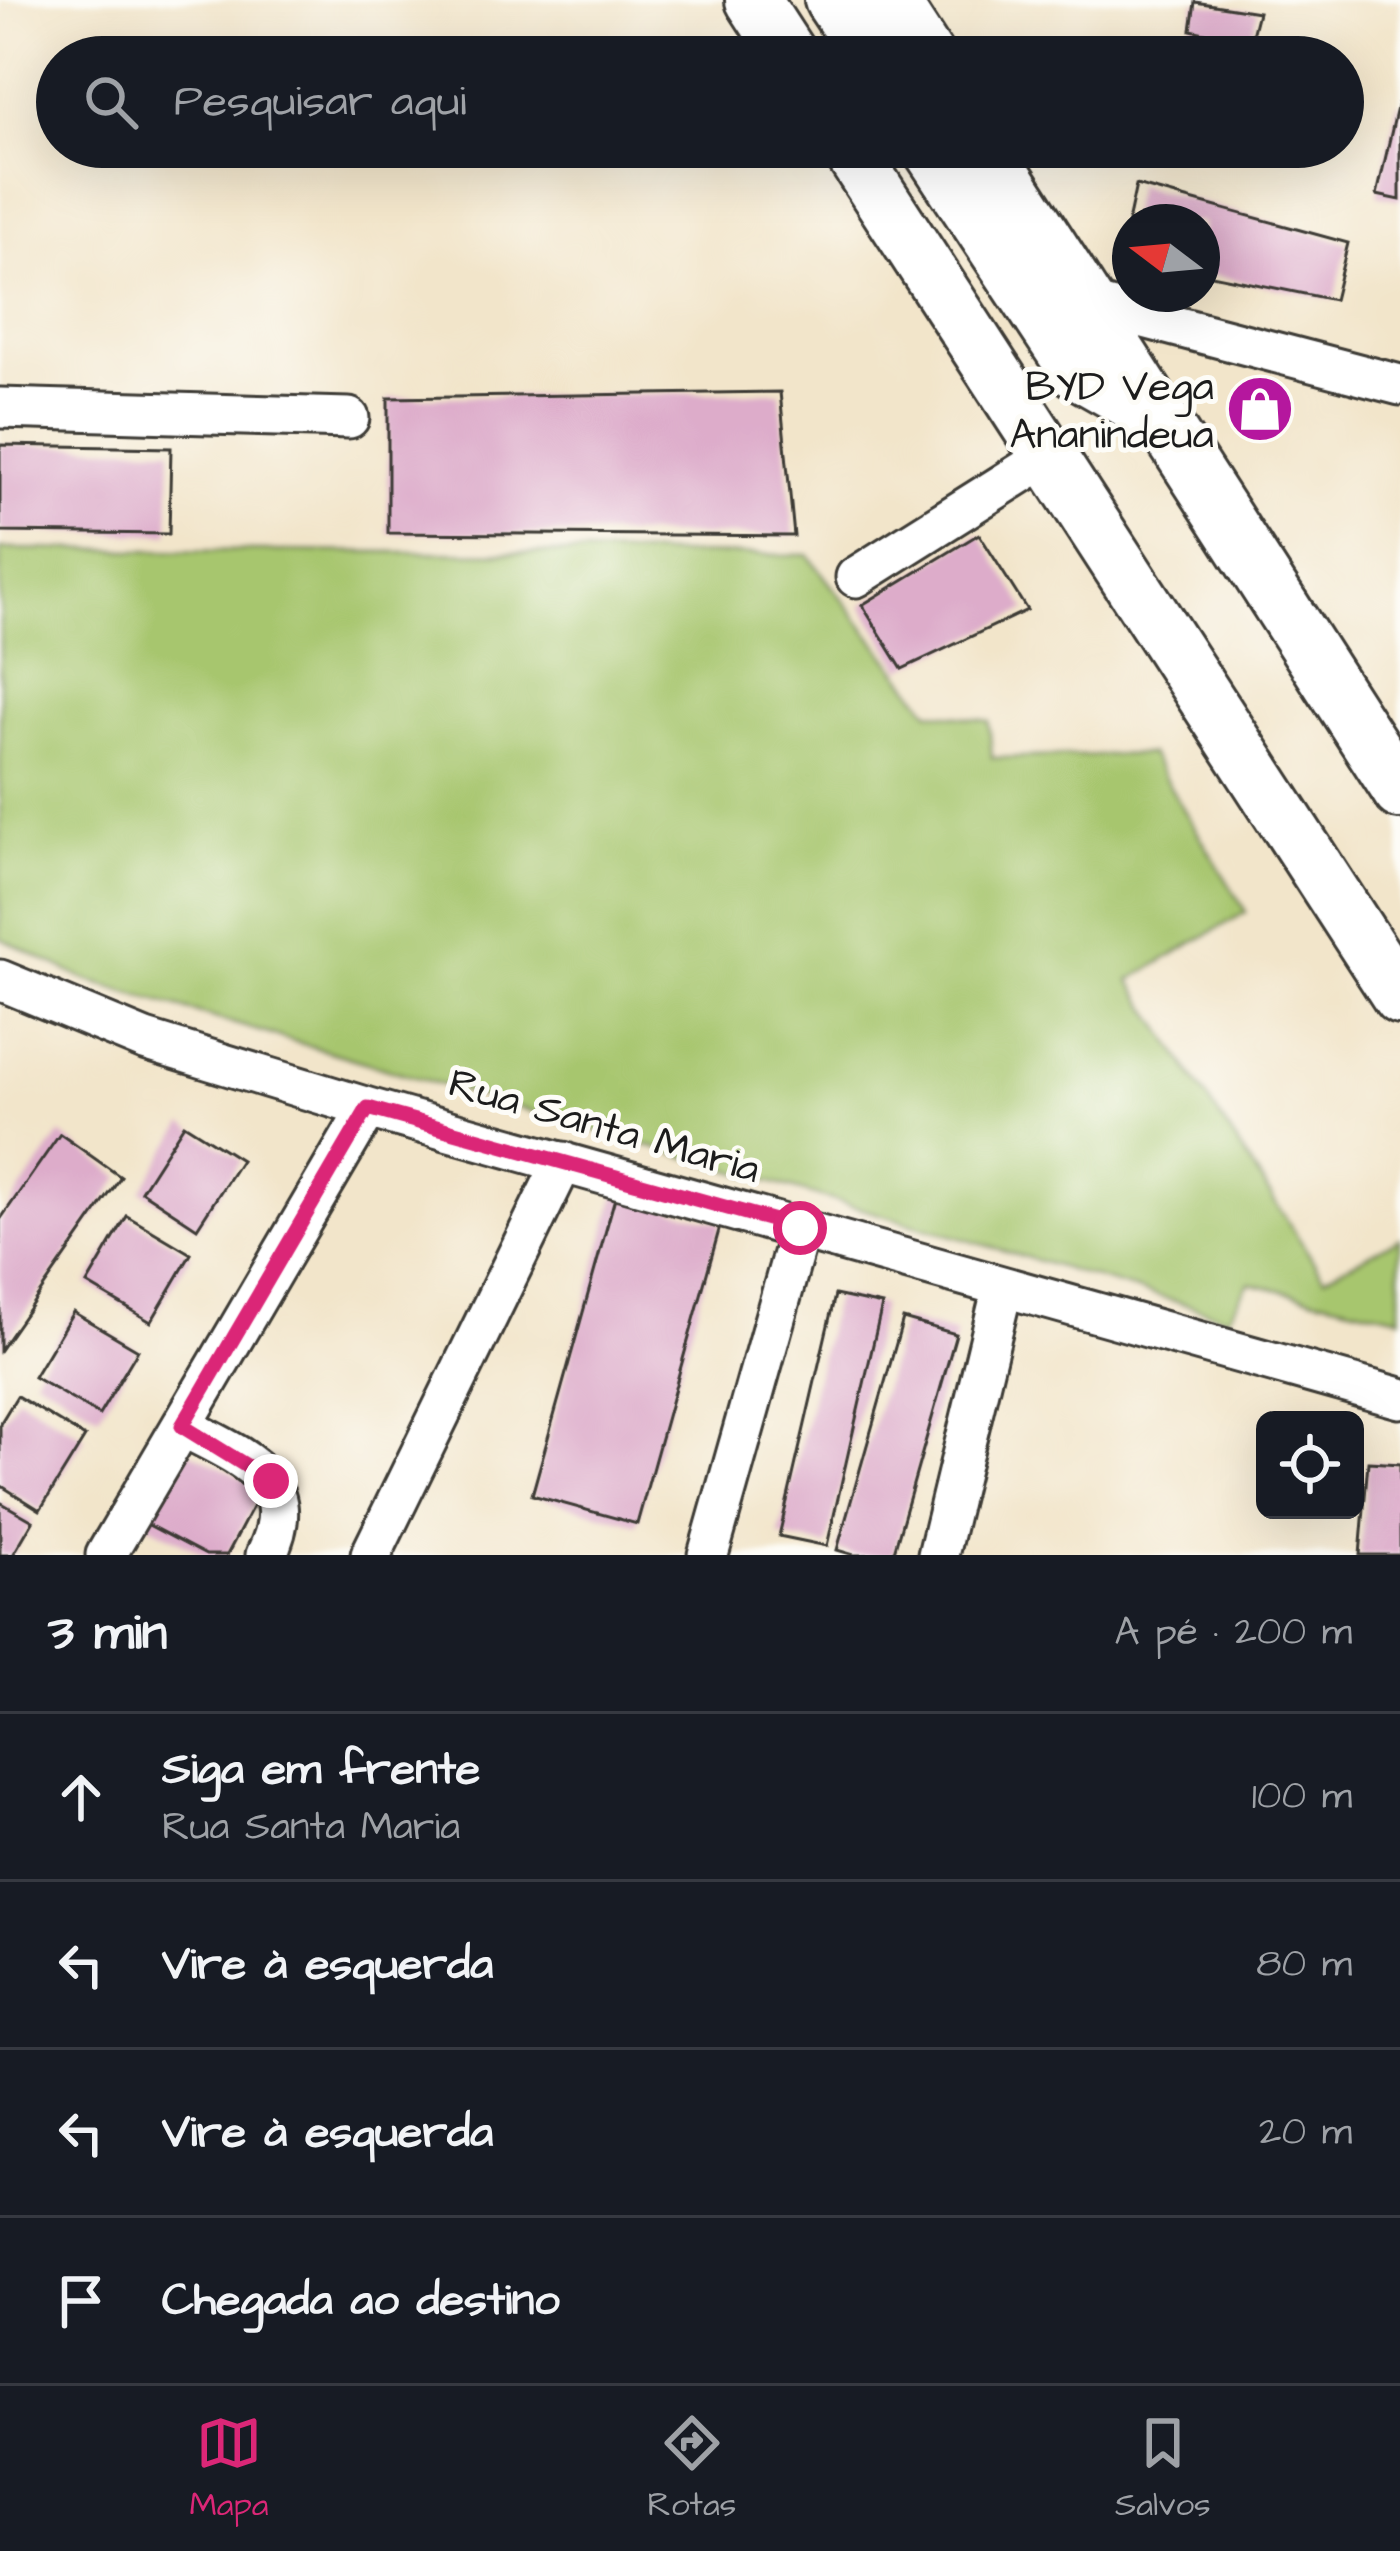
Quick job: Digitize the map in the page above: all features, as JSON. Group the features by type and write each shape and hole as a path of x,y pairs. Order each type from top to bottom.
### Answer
{"highway":[{"path":"752,0 776,36"},
{"path":"832,0 856,36"},
{"path":"890,0 914,36"},
{"path":"862,168 1400,997"},
{"path":"943,168 1077,371 1161,418"},
{"path":"1000,168 1400,791"}],"street":[{"path":"1087,303 1400,386"},
{"path":"0,408 350,418"},
{"path":"856,577 1048,456"},
{"name":"Rua Santa Maria","path":"0,980 145,1040 368,1108 1400,1398"},
{"path":"106,1555 368,1108"},
{"path":"371,1555 563,1162"},
{"path":"708,1555 800,1228"},
{"path":"938,1555 1000,1303"},
{"path":"182,1426 271,1481 278,1501 266,1555"}],"green space":[{"path":"0,549 808,555 929,711 989,721 992,758 1150,754 1246,912 1130,980 1324,1277 1400,1238 1400,1317 1249,1283 1228,1317 86,980 0,938"}],"building":[{"path":"1195,2 1258,12 1252,36 1191,30"},
{"path":"1400,103 1400,200 1377,195"},
{"path":"1136,185 1205,204 1132,204"},
{"path":"1220,208 1348,243 1334,300 1220,277"},
{"path":"780,392 794,536 388,533 388,398"},
{"path":"0,445 171,448 169,534 0,532"},
{"path":"979,534 1027,610 902,669 862,605"},
{"path":"184,1124 241,1160 197,1228 141,1191"},
{"path":"60,1134 121,1177 0,1350 0,1220"},
{"path":"616,1194 721,1223 637,1524 532,1495"},
{"path":"127,1216 191,1254 151,1322 87,1284"},
{"path":"835,1295 882,1305 827,1546 779,1536"},
{"path":"73,1312 138,1350 99,1415 34,1377"},
{"path":"903,1319 956,1334 893,1555 854,1555 837,1550"},
{"path":"17,1396 85,1437 40,1510 0,1485 0,1424"},
{"path":"184,1448 262,1489 227,1555 206,1555 145,1523"},
{"path":"1368,1462 1400,1464 1400,1555 1360,1555"},
{"path":"0,1502 33,1521 13,1555 0,1555"}],"place":[{"name":"BYD Vega Ananindeua","path":"1260,409"}],"route":[{"path":"271,1481 248,1462 182,1426 368,1108 800,1228"}]}
